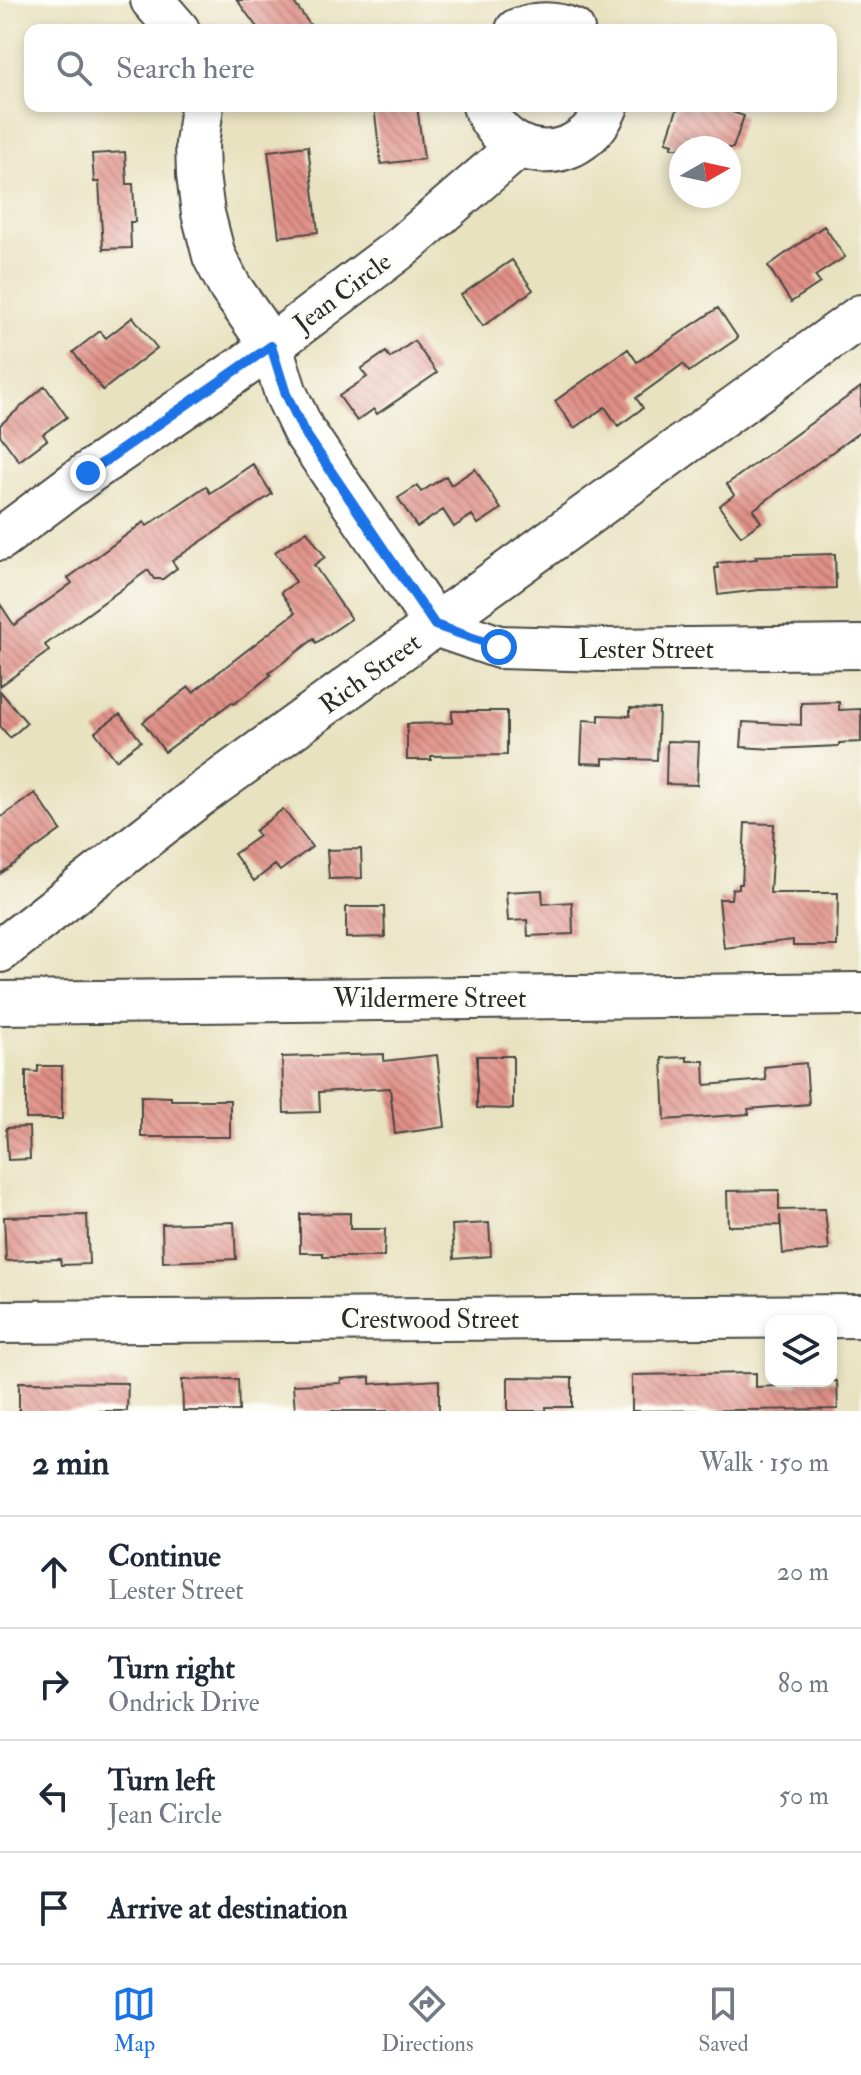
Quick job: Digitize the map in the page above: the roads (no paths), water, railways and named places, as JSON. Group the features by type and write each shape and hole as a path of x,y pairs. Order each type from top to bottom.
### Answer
{"street":[{"path":"152,0 173,24"},
{"path":"201,112 197,160 214,256 230,287 271,346 286,394 303,430 435,625"},
{"path":"487,112 495,127 519,146 547,152 573,145 595,128 604,112"},
{"name":"Jean Circle","path":"0,539 88,473 271,346 403,246 519,146"},
{"name":"Rich Street","path":"0,951 196,798 861,316"},
{"name":"Lester Street","path":"435,625 499,647 604,650 861,647"},
{"name":"Wildermere Street","path":"0,1003 861,994"},
{"name":"Crestwood Street","path":"0,1322 861,1316"}]}
